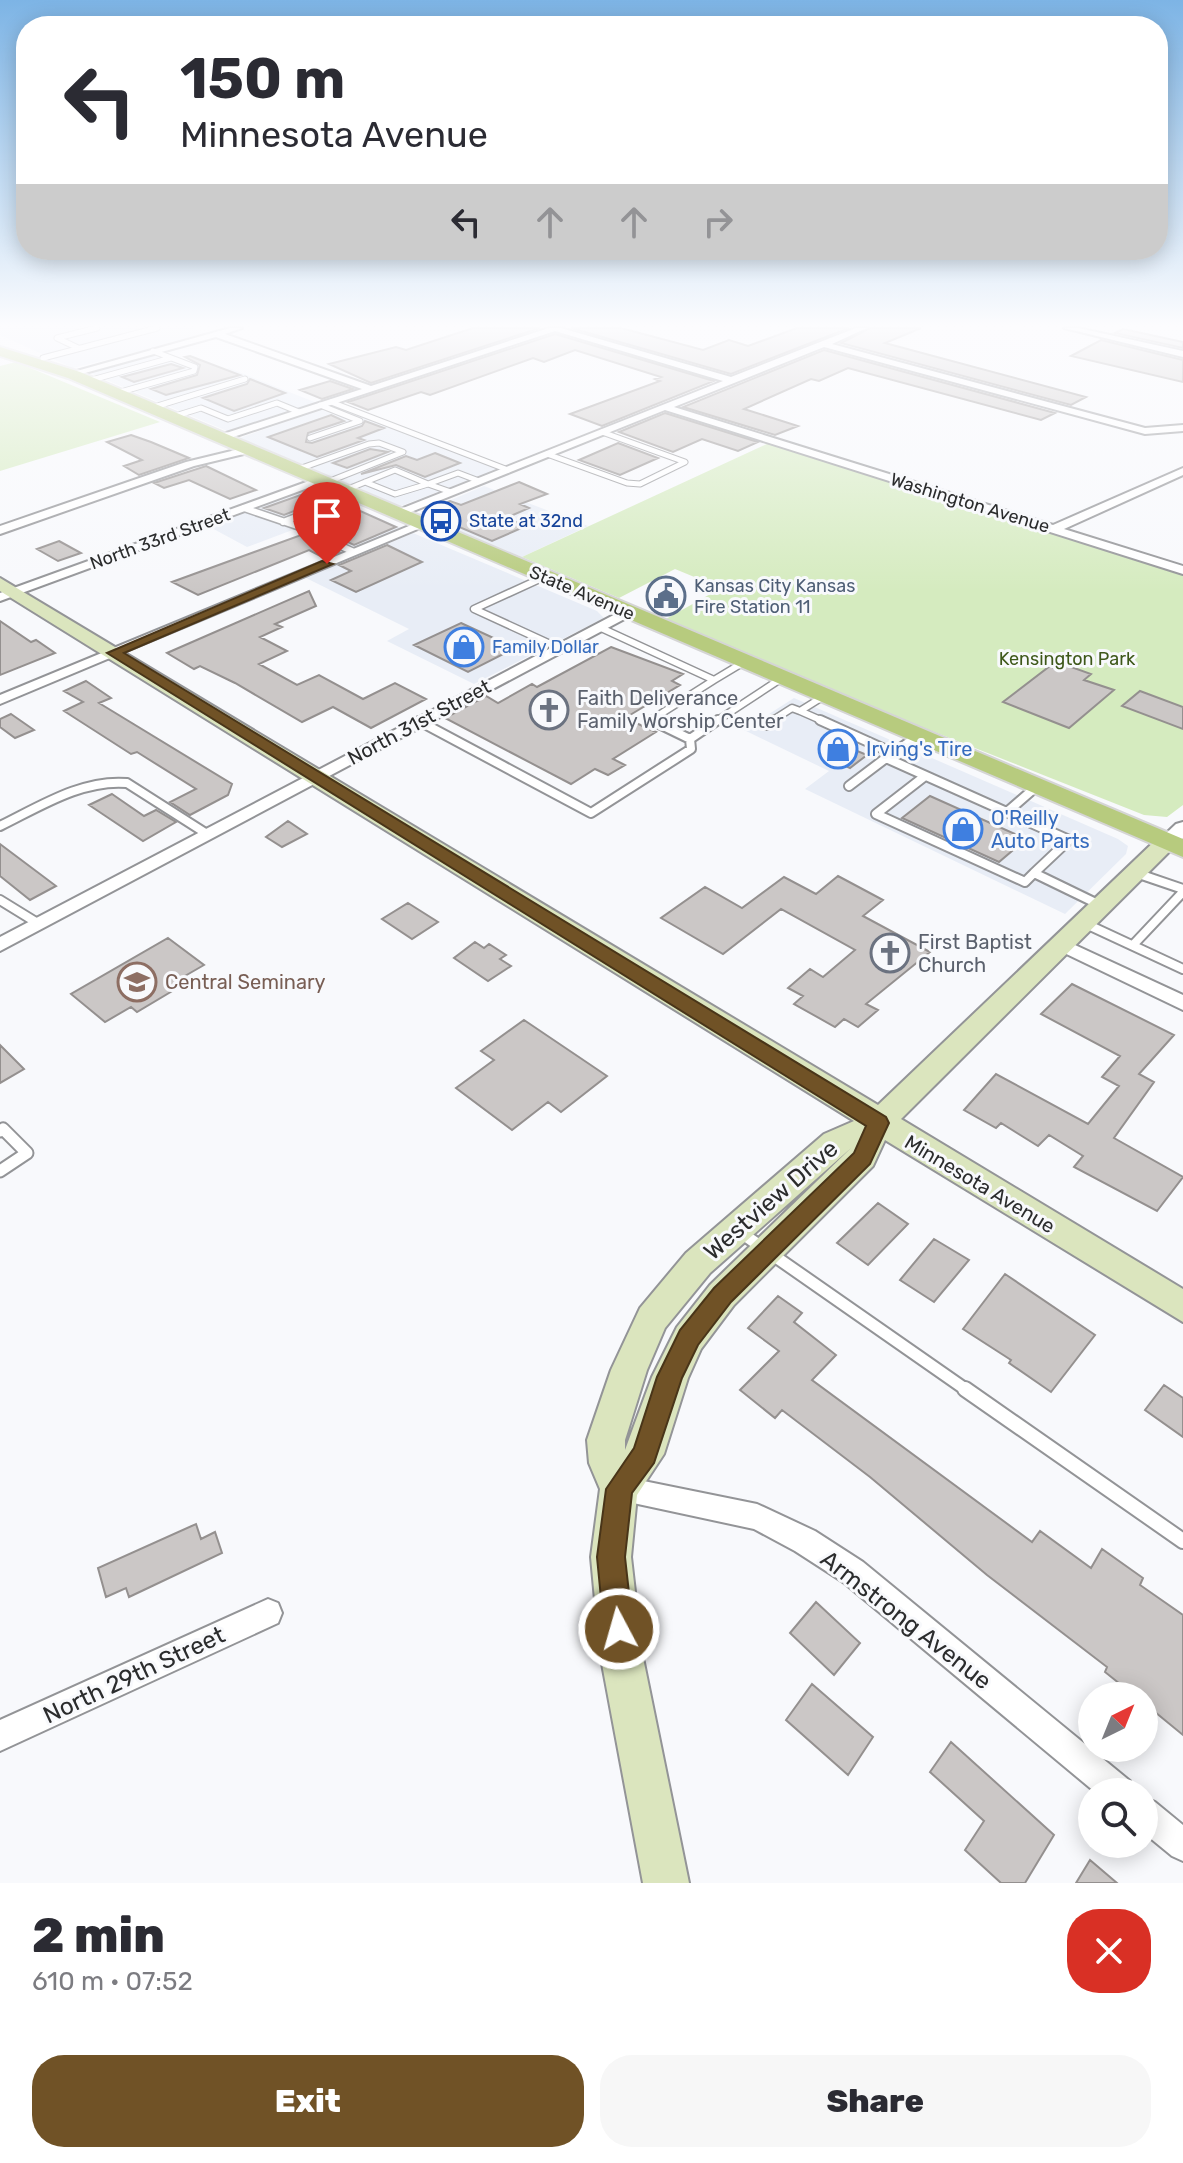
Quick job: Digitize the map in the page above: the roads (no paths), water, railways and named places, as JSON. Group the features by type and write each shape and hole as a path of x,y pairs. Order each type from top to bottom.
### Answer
{"main road":[{"name":"State Avenue","path":"172,417 296,470 396,504 421,524 544,577 1037,786 1178,839"},
{"name":"Minnesota Avenue","path":"5,591 114,653 1183,1307"},
{"path":"878,1123 1136,873 1178,839"},
{"name":"Westview Drive","path":"666,1883 621,1653 611,1557 619,1489 608,1463 606,1440 629,1370 652,1319 698,1263 835,1142 878,1123"},
{"name":"Westview Drive","path":"619,1489 645,1454 670,1377 689,1338 722,1295 862,1158 878,1123"}],"street":[{"path":"221,438 287,416"},
{"path":"396,504 451,492 643,416"},
{"name":"Washington Avenue","path":"693,416 1183,570"},
{"path":"1089,416 1145,431 1183,428"},
{"path":"2,528 190,464 248,450"},
{"path":"1054,529 1183,471"},
{"name":"North 33rd Street","path":"5,591 244,508 351,489"},
{"path":"0,700 421,524"},
{"name":"North 31st Street","path":"0,945 627,612"},
{"path":"1062,945 1183,1003"},
{"name":"Armstrong Avenue","path":"619,1489 757,1517 805,1541 853,1572 1102,1778"},
{"name":"North 29th Street","path":"0,1736 268,1613"},
{"path":"1158,1824 1183,1845"}],"lane":[{"path":"310,438 360,421 350,416"},
{"path":"359,416 508,470"},
{"path":"547,454 627,483 640,484 685,462 602,432"},
{"path":"296,470 369,444 379,443 403,452 351,489"},
{"path":"283,522 395,470 451,492"},
{"path":"396,504 428,484 458,473 479,481"},
{"path":"351,489 389,486"},
{"path":"244,508 354,552"},
{"path":"544,577 474,609 559,648"},
{"path":"599,627 714,680"},
{"path":"690,739 651,720 744,662"},
{"path":"690,739 782,678"},
{"path":"800,711 824,696"},
{"path":"766,725 792,708 800,711 925,776 1069,840 1025,882 876,814 925,776"},
{"path":"419,721 591,813 691,749 690,739"},
{"path":"849,786 918,736"},
{"path":"0,826 69,794 118,780 207,834"},
{"path":"1007,812 1037,786"},
{"path":"1034,873 1133,945 1183,969"},
{"path":"1133,945 1183,891 1136,873"},
{"path":"0,900 39,924"},
{"path":"0,1131 3,1129 27,1153 0,1171"},
{"path":"736,1230 1183,1541"}],"place":[{"name":"State at 32nd","path":"441,521"},
{"name":"Kansas City Kansas Fire Station 11","path":"666,596"},
{"name":"Family Dollar","path":"464,647"},
{"name":"Faith Deliverance Family Worship Center","path":"549,710"},
{"name":"Irving's Tire","path":"838,749"},
{"name":"O'Reilly Auto Parts","path":"963,829"},
{"name":"First Baptist Church","path":"890,953"},
{"name":"Central Seminary","path":"137,982"}],"park label":[{"name":"Kensington Park","path":"1067,659"}]}
